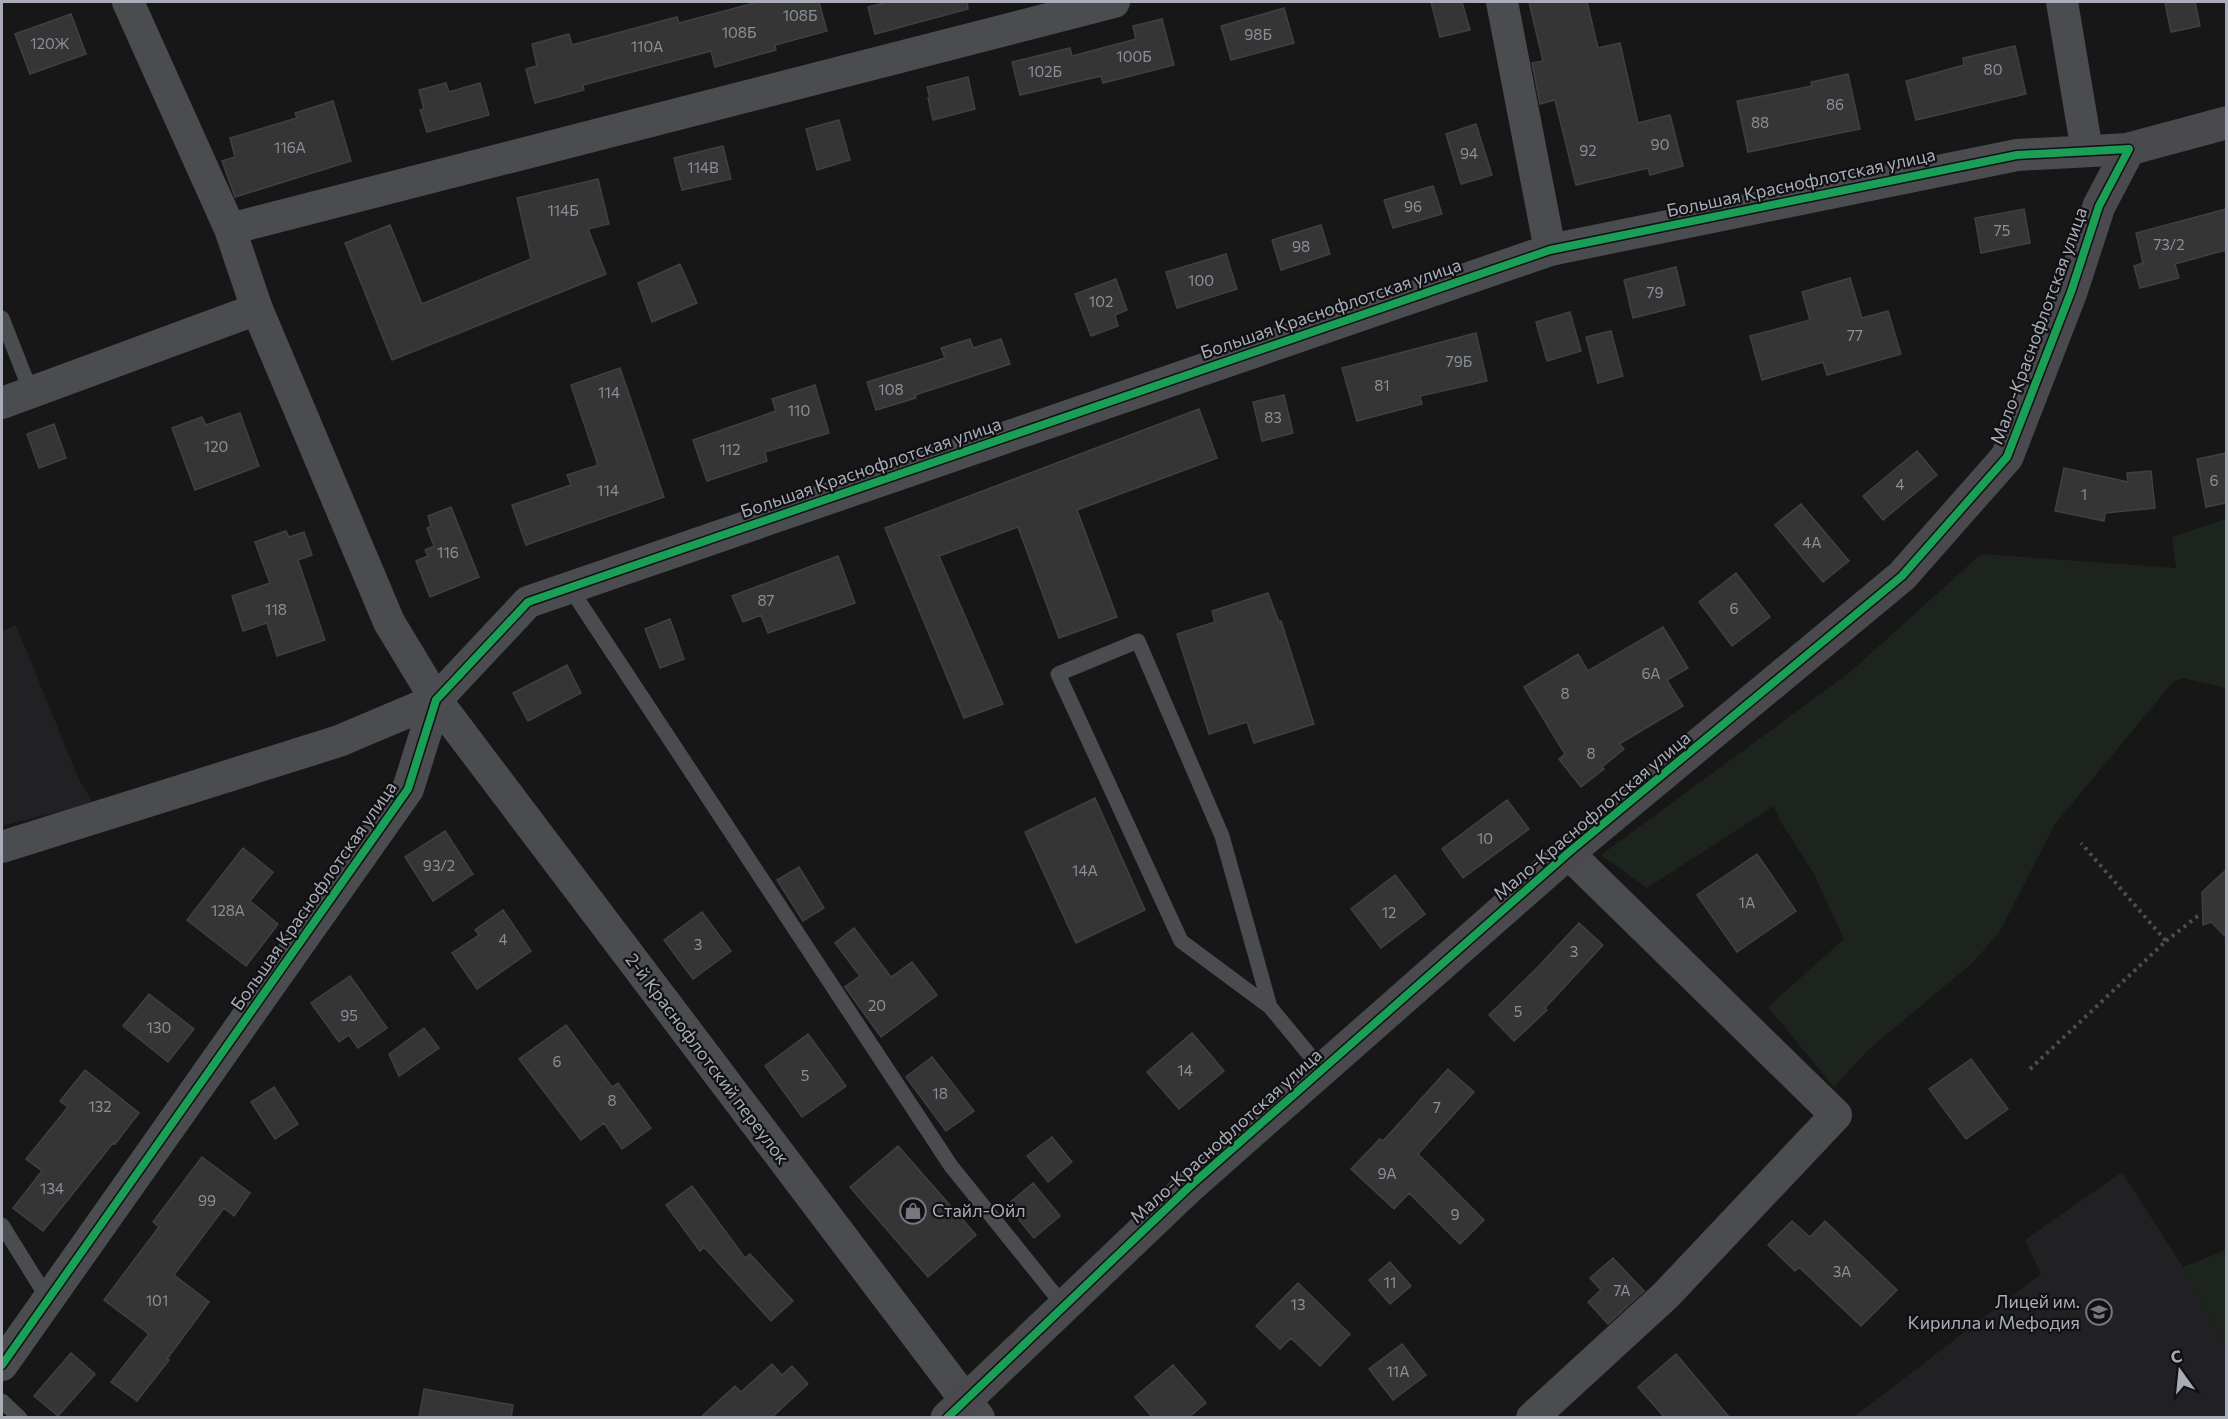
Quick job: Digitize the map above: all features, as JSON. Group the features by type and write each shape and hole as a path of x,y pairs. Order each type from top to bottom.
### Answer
{"street":[{"name":"2-й Краснофлотский переулок","path":"128,2 230,229 257,309 389,622 436,700 963,1412"},
{"path":"230,229 1114,2"},
{"path":"1502,2 1550,250"},
{"path":"2062,2 2087,151"},
{"name":"Большая Краснофлотская улица","path":"2,1365 408,789 436,700 528,602 1550,250 2017,154 2129,149 2226,123"},
{"name":"Мало-Краснофлотская улица","path":"963,1412 1064,1306 1189,1187 1568,853 1902,576 2007,457 2071,292 2099,206 2129,149"},
{"path":"2,403 257,309"},
{"path":"2,847 339,741 436,700"},
{"name":"Мало-Краснофлотская улица","path":"1532,1418 1666,1295 1836,1115 1568,853"}],"lane":[{"path":"2,318 31,392"},
{"path":"570,588 951,1167 1064,1306"},
{"path":"1270,1007 1222,836 1138,641 1058,674 1181,941 1270,1007 1322,1070"},
{"path":"2,1225 48,1299"},
{"path":"2,1401 20,1418"}],"path":[{"path":"2081,843 2166,941"},
{"path":"2030,1070 2166,941 2199,915"}],"shaded area":[{"path":"2226,519 2226,688 2182,678 2173,682 2055,824 1999,933 1971,964 1868,1050 1834,1087 1768,1007 1844,939 1813,872 1780,821 1774,806 1647,888 1601,855 1849,673 1981,554 2176,568 2172,537"},
{"path":"16,625 79,780 93,803 2,826 2,631"},
{"name":"Лицей им. Кирилла и Мефодия","path":"2122,1172 2183,1267 2226,1349 2226,1417 1852,1418 2041,1274 2025,1240"},
{"path":"2226,1250 2226,1349 2183,1267"}],"building":[{"path":"758,2 819,2 827,31 775,45 776,50 715,67 711,51 583,85 584,90 535,103 526,69 537,66 532,44 569,34 572,45 677,17 679,23"},
{"path":"888,2 967,2 968,9 875,34 868,7"},
{"path":"1431,2 1462,2 1470,30 1440,37"},
{"path":"1529,2 1587,2 1598,48 1620,43 1638,123 1670,115 1683,166 1650,175 1648,168 1576,185 1555,100 1540,104 1532,63 1543,61"},
{"path":"2165,2 2195,2 2200,26 2171,32"},
{"path":"1284,8 1294,43 1231,60 1221,26"},
{"path":"71,14 86,54 30,74 15,34"},
{"path":"1162,19 1174,65 1103,83 1101,76 1020,95 1012,62 1070,48 1072,56 1136,39 1133,26"},
{"path":"2015,46 2026,94 1916,120 1906,81 1964,65 1963,58"},
{"path":"1848,74 1860,129 1748,152 1737,101 1812,86 1811,82"},
{"path":"968,77 975,109 933,120 927,87"},
{"path":"446,83 449,92 480,83 489,115 427,132 420,110 424,109 419,90"},
{"path":"333,101 351,161 235,197 222,161 235,157 230,138 297,118 295,113"},
{"path":"839,120 850,160 817,170 806,129"},
{"path":"1476,124 1492,175 1461,184 1446,134"},
{"path":"723,146 731,179 682,190 674,158"},
{"path":"598,179 609,224 588,229 606,274 392,360 345,243 390,225 422,304 531,259 517,198"},
{"path":"1433,186 1442,214 1393,228 1384,200"},
{"path":"2024,209 2030,243 1981,253 1975,218"},
{"path":"2226,209 2226,250 2175,264 2179,278 2140,288 2134,266 2143,263 2136,233"},
{"path":"1321,225 1330,254 1281,270 1272,240"},
{"path":"1226,254 1237,289 1177,308 1166,272"},
{"path":"680,264 697,303 652,322 638,283"},
{"path":"1676,267 1685,305 1633,318 1624,280"},
{"path":"1850,278 1862,318 1888,311 1901,354 1827,375 1823,362 1762,380 1750,336 1810,320 1802,292"},
{"path":"1116,279 1127,310 1115,315 1118,326 1091,336 1075,294"},
{"path":"1570,312 1581,351 1547,361 1536,322"},
{"path":"1611,331 1623,376 1598,383 1586,337"},
{"path":"1476,333 1487,381 1420,396 1422,404 1357,421 1342,368"},
{"path":"970,339 973,348 1001,339 1010,364 876,410 867,382 945,358 941,348"},
{"path":"620,368 664,497 526,545 512,505 571,485 567,475 598,465 571,385"},
{"path":"815,385 829,433 765,452 767,461 707,481 693,440 776,411 772,399"},
{"path":"1284,395 1293,433 1262,441 1253,402"},
{"path":"1199,409 1217,458 1077,510 1117,617 1059,638 1018,527 939,556 1003,704 964,718 885,528"},
{"path":"240,413 259,466 195,490 172,428 202,417 206,425"},
{"path":"54,424 66,458 39,468 27,434"},
{"path":"1917,451 1937,475 1883,520 1863,496"},
{"path":"2226,453 2226,503 2206,507 2197,459"},
{"path":"2064,468 2128,482 2127,473 2151,471 2155,508 2105,513 2104,521 2055,511"},
{"path":"1801,504 1849,561 1823,582 1775,525"},
{"path":"451,507 479,577 430,597 416,561 428,556 425,550 434,546 427,528 431,526 428,516"},
{"path":"286,531 289,537 304,532 312,555 298,560 325,640 277,656 267,623 243,631 232,596 270,583 255,542"},
{"path":"838,556 855,603 768,633 761,615 743,622 732,596"},
{"path":"1736,573 1770,617 1732,646 1699,602"},
{"path":"1268,593 1279,622 1281,621 1314,724 1254,743 1247,722 1209,734 1177,634 1215,622 1212,611"},
{"path":"670,619 684,659 660,668 645,629"},
{"path":"1663,627 1688,668 1667,680 1683,706 1619,744 1624,749 1581,787 1559,759 1565,754 1524,687 1578,654 1588,671"},
{"path":"567,665 581,693 528,721 513,693"},
{"path":"1095,798 1145,910 1076,943 1025,832"},
{"path":"1507,800 1529,829 1463,878 1442,849"},
{"path":"445,831 473,874 433,901 405,857"},
{"path":"243,848 273,872 250,901 278,924 246,966 187,920"},
{"path":"1757,854 1796,911 1737,952 1697,895"},
{"path":"799,867 824,908 803,921 777,880"},
{"path":"2226,870 2226,937 2211,922 2203,925 2202,892"},
{"path":"1395,875 1425,914 1381,948 1351,909"},
{"path":"503,910 531,951 477,989 452,953 479,935 475,930"},
{"path":"702,912 731,951 693,979 664,940"},
{"path":"1579,923 1603,945 1545,1008 1547,1010 1514,1041 1489,1015"},
{"path":"854,928 891,977 912,962 937,995 881,1037 845,987 860,976 835,943"},
{"path":"350,976 387,1028 358,1048 349,1035 339,1042 311,1003"},
{"path":"149,994 194,1029 168,1062 123,1026"},
{"path":"566,1025 612,1087 618,1083 651,1128 622,1149 604,1123 581,1140 519,1059"},
{"path":"424,1028 439,1048 399,1076 389,1054"},
{"path":"1192,1033 1224,1071 1179,1109 1147,1072"},
{"path":"808,1034 846,1086 802,1117 765,1066"},
{"path":"932,1057 974,1111 946,1131 906,1077"},
{"path":"1971,1059 2008,1109 1966,1139 1929,1089"},
{"path":"1448,1069 1474,1092 1418,1154 1484,1220 1460,1244 1409,1193 1394,1209 1351,1169 1380,1139 1383,1141"},
{"path":"85,1070 139,1113 43,1231 13,1208 42,1171 26,1159 68,1107 60,1101"},
{"path":"274,1087 298,1124 275,1139 251,1102"},
{"path":"1052,1137 1072,1162 1048,1182 1027,1156"},
{"name":"Стайл-Ойл","path":"898,1146 976,1235 928,1277 850,1187"},
{"path":"202,1157 250,1193 234,1216 224,1208 174,1275 209,1302 137,1401 111,1382 149,1334 104,1300 159,1227 153,1222"},
{"path":"1033,1183 1060,1216 1034,1238 1007,1205"},
{"path":"692,1186 745,1258 750,1254 793,1301 771,1321 704,1247 700,1251 666,1205"},
{"path":"1792,1221 1810,1237 1825,1221 1897,1290 1861,1326 1799,1267 1795,1271 1768,1245"},
{"path":"1613,1258 1644,1291 1608,1324 1588,1302 1601,1290 1590,1278"},
{"path":"1390,1262 1411,1286 1390,1304 1369,1280"},
{"path":"1298,1283 1350,1334 1320,1366 1291,1338 1280,1349 1256,1326"},
{"path":"1402,1344 1426,1375 1393,1400 1369,1369"},
{"path":"71,1353 95,1374 58,1416 34,1396"},
{"path":"1676,1354 1730,1418 1665,1418 1638,1387"},
{"path":"772,1364 782,1375 792,1366 808,1384 771,1418 700,1418 735,1386 741,1392"},
{"path":"1173,1365 1206,1403 1188,1418 1153,1418 1135,1397"},
{"path":"424,1389 513,1405 511,1418 419,1418"}],"cycle path":[{"path":"2,1365 408,789 436,700 528,602 1550,250 2017,155 2129,149 2099,206 2071,292 2007,457 1902,576 1568,853 1189,1187 947,1418"}],"place":[{"name":"Стайл-Ойл","path":"913,1211"},
{"name":"Лицей им. Кирилла и Мефодия","path":"2099,1312"}]}
